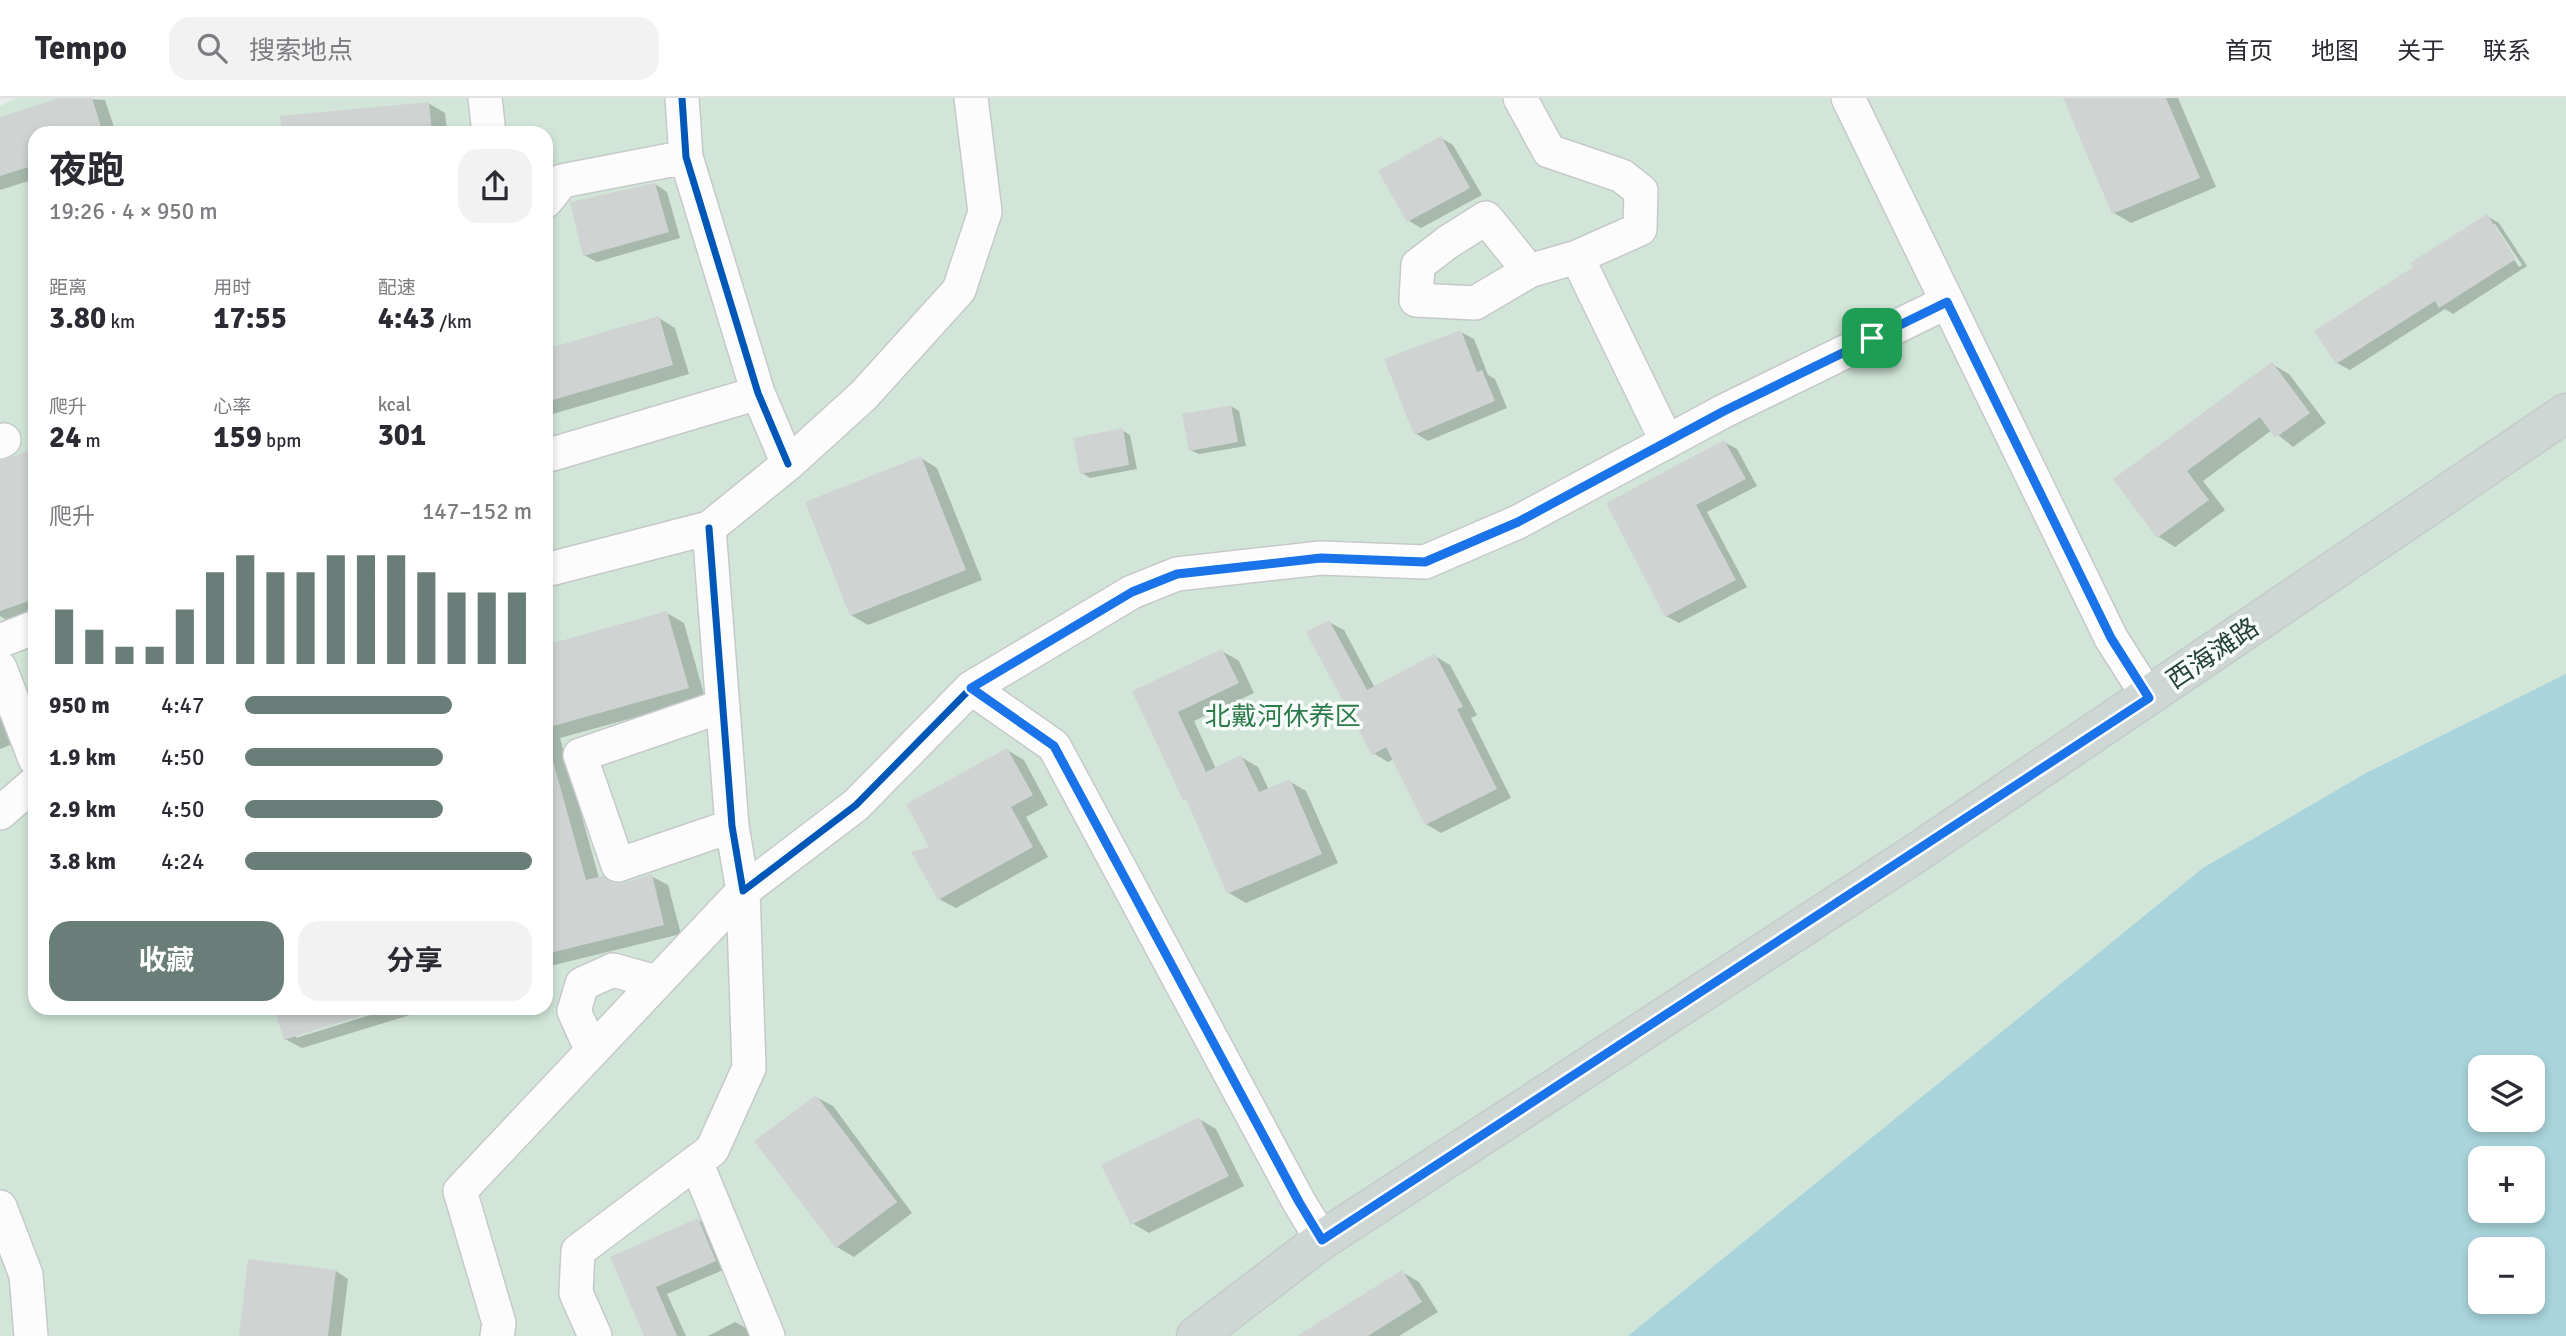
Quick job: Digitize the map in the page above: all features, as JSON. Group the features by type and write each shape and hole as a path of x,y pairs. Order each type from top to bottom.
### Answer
{"main road":[{"name":"西海滩路","path":"1196,1336 1322,1240 2149,698 2566,413"}],"street":[{"path":"485,98 488,126"},
{"path":"682,98 686,157 758,393 789,464"},
{"path":"553,568 709,528 789,464 864,395 959,290 985,212 971,98"},
{"path":"1520,98 1549,151 1622,176 1642,191 1640,229 1577,257 1529,271"},
{"path":"1849,98 2111,638 2149,698"},
{"path":"553,192 562,181 686,157"},
{"path":"1577,257 1667,442"},
{"path":"498,1336 499,1323 460,1191 743,891 856,805 971,688 1132,592 1177,574 1321,558 1425,562 1518,522 1667,442 1947,302"},
{"path":"553,454 758,393"},
{"path":"595,1336 576,1293 578,1251 712,1150 749,1068 743,891 732,826 709,528"},
{"path":"0,641 28,629"},
{"path":"0,668 28,741"},
{"path":"971,688 1054,746 1286,1180 1322,1240"},
{"path":"723,706 580,755 618,865 732,826"},
{"path":"0,813 28,789"},
{"path":"592,1051 574,1011 582,984 613,970 656,982"},
{"path":"696,1162 768,1336"},
{"path":"0,1207 26,1275 32,1336"}],"green space":[{"name":"北戴河休养区","path":"17,98 2566,98 2566,1336 0,1336 0,106"}],"water":[{"path":"2566,674 2566,1336 1628,1336 2203,868 2366,773"}],"building":[{"path":"59,98 92,98 101,126 28,126 28,167 0,176 0,117"},
{"path":"2063,98 2166,98 2200,178 2112,214"},
{"path":"429,102 431,126 281,126 280,116"},
{"path":"1441,136 1470,188 1407,222 1378,171"},
{"path":"655,183 669,232 583,256 570,202"},
{"path":"2487,214 2516,259 2439,308 2435,301 2336,364 2314,331 2413,267 2410,263"},
{"path":"659,316 673,365 553,400 553,347"},
{"path":"1461,330 1477,372 1482,370 1495,401 1414,435 1384,359"},
{"path":"2272,362 2310,413 2275,438 2260,417 2187,471 2209,500 2157,538 2113,479"},
{"path":"1231,405 1238,442 1189,451 1182,414"},
{"path":"1123,428 1129,465 1080,474 1073,438"},
{"path":"1724,440 1746,479 1696,505 1736,580 1665,617 1606,503"},
{"path":"28,451 28,601 0,611 0,461"},
{"path":"921,456 966,570 850,616 805,502"},
{"path":"667,611 689,688 553,726 553,643"},
{"path":"1329,620 1367,690 1435,654 1463,707 1457,709 1497,789 1425,825 1386,747 1372,755 1306,632"},
{"path":"1222,649 1239,683 1178,712 1206,772 1241,755 1259,792 1290,779 1322,854 1227,894 1186,799 1183,800 1132,691"},
{"path":"1007,748 1033,795 1011,807 1033,847 938,900 911,852 929,847 906,804"},
{"path":"553,761 586,880 603,876 614,884 652,874 664,925 553,952"},
{"path":"276,1015 363,1015 284,1040"},
{"path":"816,1095 897,1202 836,1248 754,1141"},
{"path":"1199,1117 1229,1176 1131,1225 1101,1165"},
{"path":"698,1218 716,1261 656,1287 677,1336 644,1336 610,1257"},
{"path":"248,1259 336,1270 328,1336 239,1336"},
{"path":"1402,1270 1422,1302 1368,1336 1297,1336"}],"cycle path":[{"path":"682,98 686,157 758,393 788,464"},
{"path":"709,528 732,826 743,891 856,805 971,688 1132,592 1177,574 1321,558 1425,562 1518,522 1724,411 1947,302"},
{"path":"971,688 1054,746 1322,1240"}],"route":[{"path":"1947,302 2111,638 2149,698 1322,1240 1054,746 971,688 1132,592 1177,574 1321,558 1425,562 1518,522 1724,411 1872,338 1947,302"}]}
